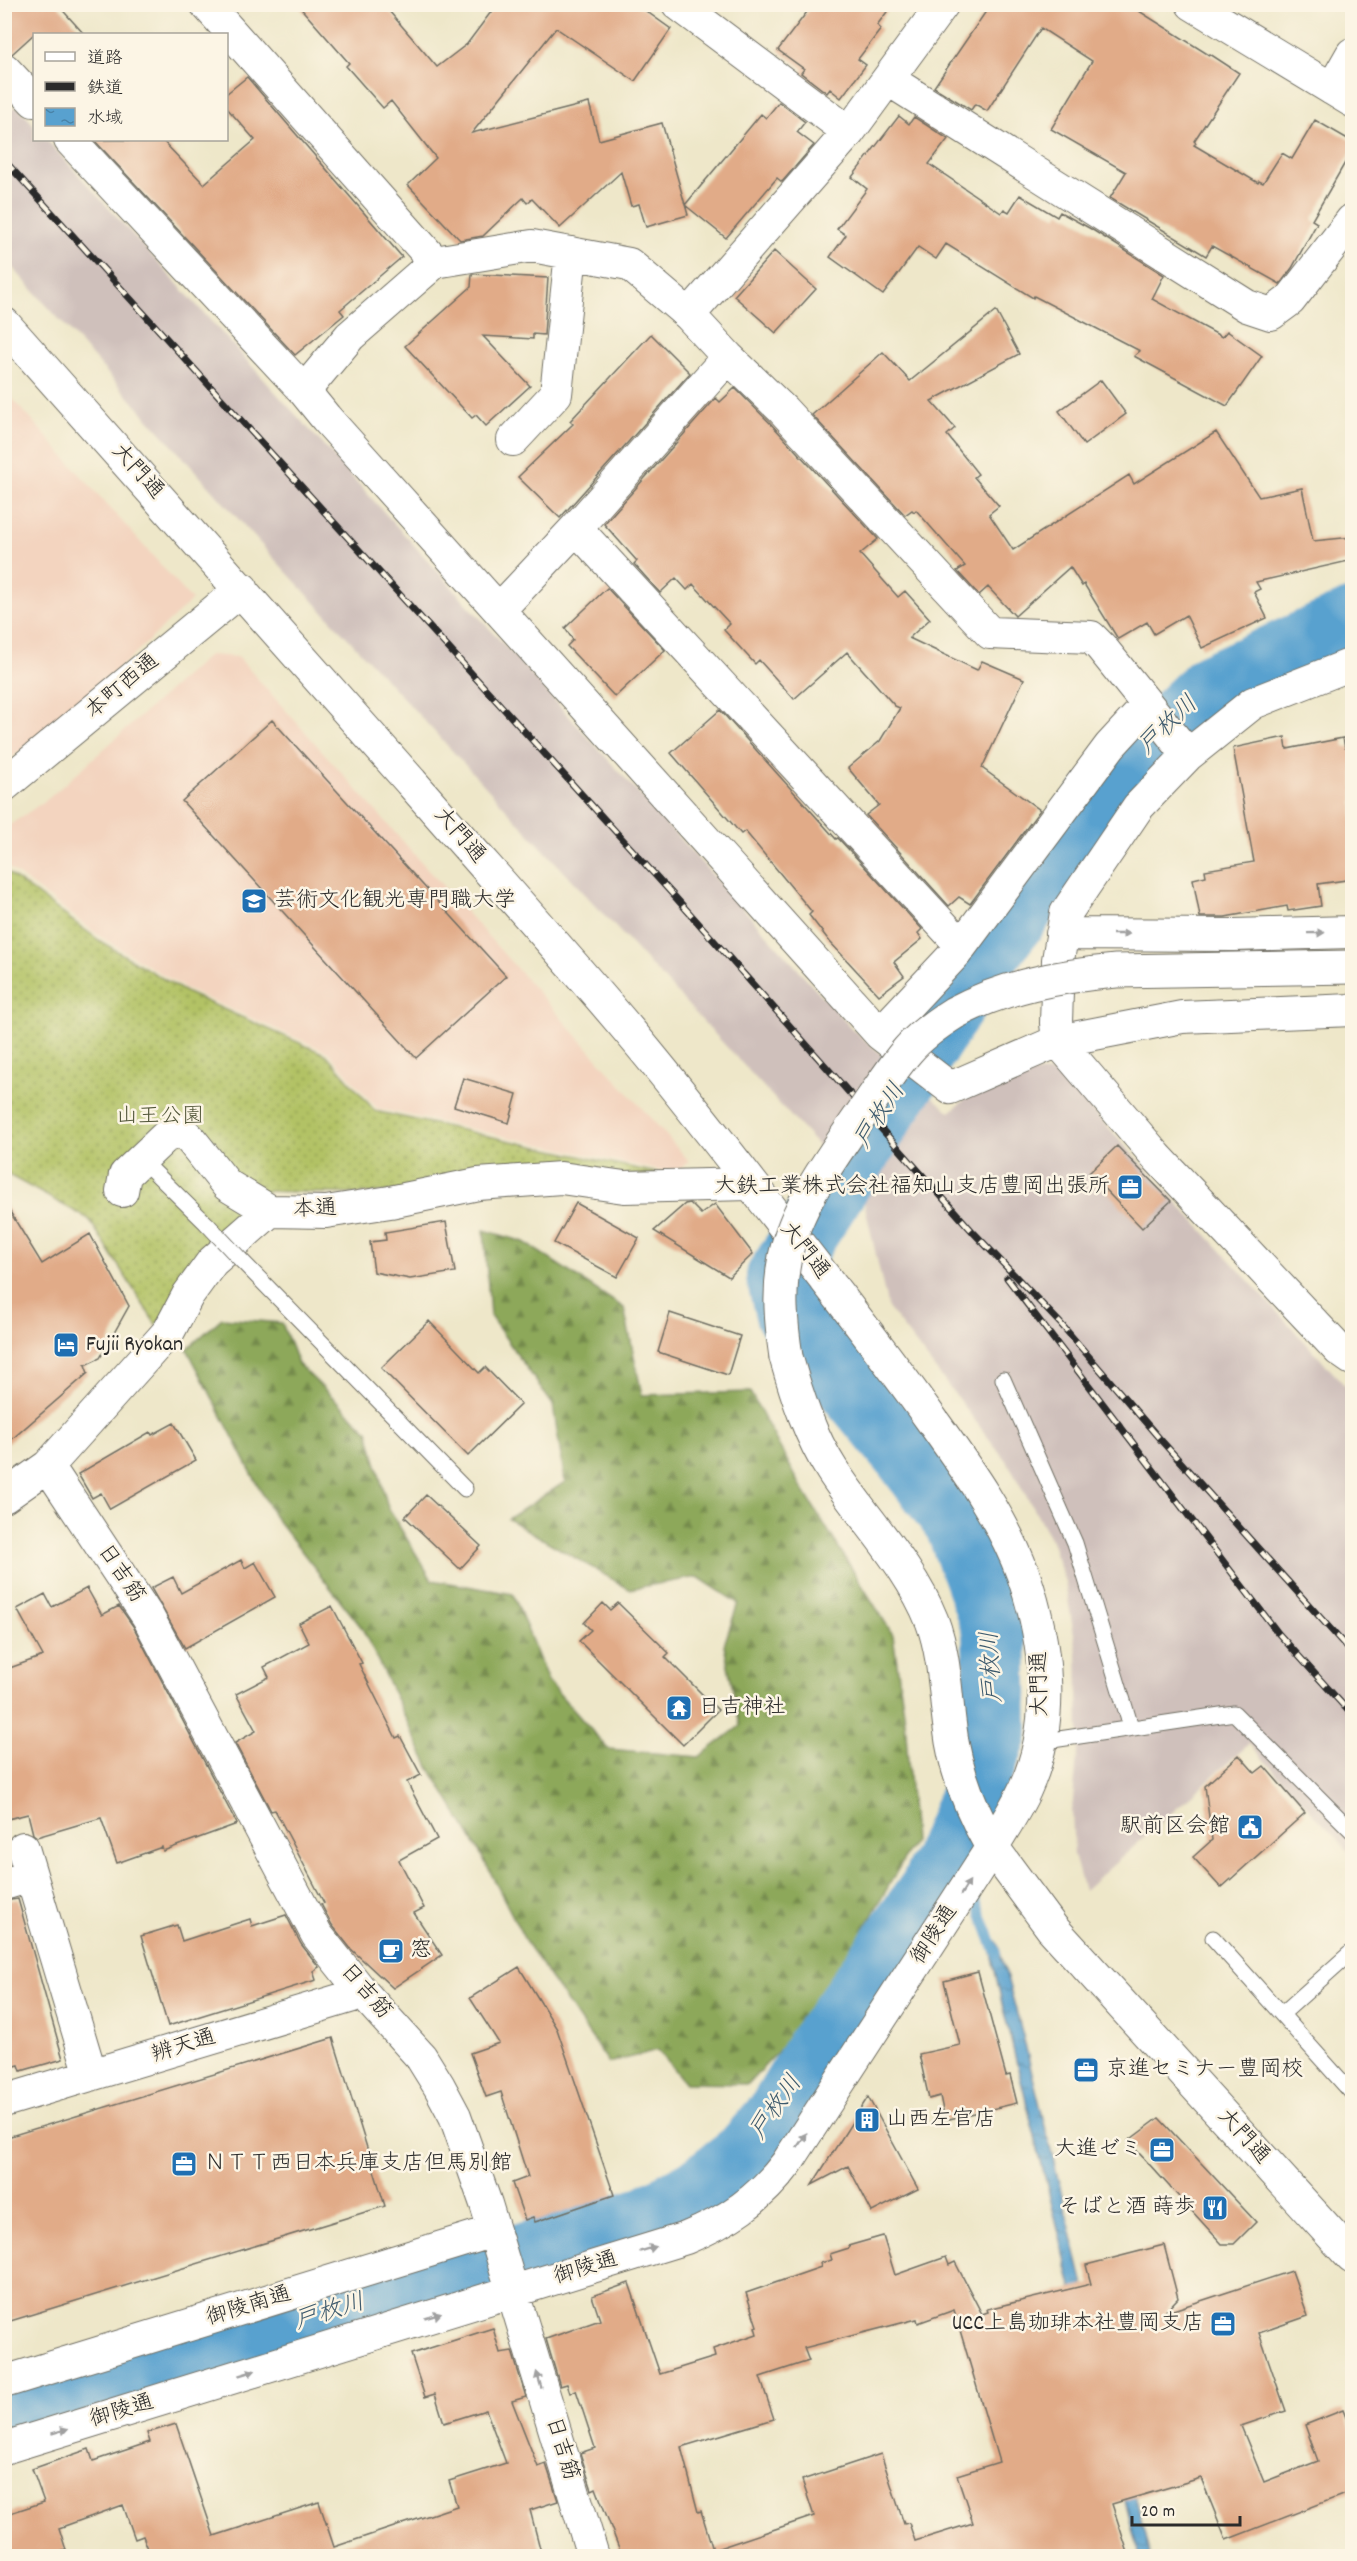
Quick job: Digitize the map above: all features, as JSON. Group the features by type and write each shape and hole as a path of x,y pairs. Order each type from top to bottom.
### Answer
{"street":[{"path":"206,4 435,262"},
{"path":"678,4 849,132"},
{"path":"689,315 849,132 942,4"},
{"path":"1192,4 1342,95 1353,54"},
{"path":"4,69 33,100"},
{"path":"889,80 1247,306 1271,314 1290,300 1353,220"},
{"path":"71,141 304,391 880,1034 950,1088 1058,1041 1182,1017 1353,1010"},
{"path":"304,391 350,336 435,262 532,246 629,264 689,315 728,357 783,410 990,633 1091,637 1101,646 1188,755"},
{"path":"513,440 556,394 571,253"},
{"name":"大門通","path":"4,324 242,589 622,1021 894,1368 960,1460 1007,1536 1023,1574 1042,1647 1045,1685 1043,1723 1036,1760 1025,1789 992,1847 1052,1928 1353,2257"},
{"path":"499,610 576,528 728,357"},
{"path":"576,528 961,945"},
{"name":"本町西通","path":"4,786 242,589"},
{"path":"1353,664 1253,703 1188,755 1138,807 1066,913 1058,960 1056,1023 1058,1041 1157,1157 1339,1350 1353,1359"},
{"path":"880,1034 961,945 1110,746 1147,706"},
{"path":"1062,934 1234,935 1353,932"},
{"path":"992,1847 966,1795 956,1762 941,1652 932,1623 903,1566 830,1468 797,1396 786,1357 780,1287 786,1255 798,1220 818,1182 848,1134 908,1050 952,1014 982,1000 1013,989 1081,975 1116,971 1353,967"},
{"path":"122,1191 125,1174 165,1137 181,1130 227,1185 270,1211"},
{"name":"本通","path":"4,1497 48,1466 169,1331 188,1294 212,1262 270,1211 326,1212 478,1185 561,1178 624,1187 751,1184"},
{"name":"日吉筋","path":"48,1466 148,1617 317,1935 363,1993 420,2056 440,2085 467,2147 496,2236 593,2556"},
{"name":"御陵通","path":"4,2448 511,2287 686,2238 727,2219 760,2195 797,2148 992,1847"},
{"path":"20,1869 91,2075"},
{"name":"辨天通","path":"4,2101 363,1993"},
{"name":"御陵南通","path":"4,2382 496,2236"}],"lane":[{"path":"141,1159 465,1489"},
{"path":"1003,1379 1075,1543 1131,1727"},
{"path":"1039,1742 1234,1713 1353,1831"},
{"path":"1213,1938 1353,2093"},
{"path":"1282,2014 1349,1954 1353,1958"}],"shaded area":[{"path":"17,106 33,124 33,141 48,141 853,1030 950,1112 976,1090 1022,1072 1058,1073 1352,1391 1352,1855 1249,1744 1084,1891 1074,1855 1072,1811 1079,1734 1077,1652 1065,1582 1050,1538 1007,1462 888,1308 862,1193 267,551 5,259 4,114"},
{"path":"4,389 192,600 60,724 5,762"},
{"name":"芸術文化観光専門職大学","path":"209,655 238,657 690,1162 671,1173 377,1108 328,1052 188,990 101,937 5,865 4,829 49,798"}],"green space":[{"name":"山王公園","path":"4,870 100,941 187,993 327,1055 375,1111 661,1174 355,1194 267,1191 156,1325 89,1219 5,1173"},
{"path":"484,1230 524,1242 624,1308 642,1395 750,1392 803,1490 893,1635 905,1720 914,1841 821,2005 748,2084 685,2083 658,2050 609,2063 527,1944 482,1856 429,1767 362,1628 274,1516 187,1349 222,1318 282,1323 298,1364 368,1431 388,1508 432,1580 513,1594 548,1681 608,1749 699,1757 740,1726 724,1645 738,1603 698,1577 629,1589 508,1519 565,1482 553,1405 490,1316"}],"water":[{"path":"997,1941 1023,2036 1150,2556 1139,2556 1003,2008 989,1943"}],"building":[{"path":"4,4 57,4 83,33 33,33 12,54 4,52"},
{"path":"297,4 383,4 437,67 467,44 497,4 636,4 671,29 635,81 556,28 472,133 589,103 599,140 662,123 688,215 646,227 639,204 631,206 621,172 560,228 532,199 527,203 523,198 483,236 460,240 408,185 436,158 391,101 383,108 346,66 349,63"},
{"path":"813,4 893,4 877,25 881,29 858,59 866,65 841,98 830,89 827,93 801,73 804,69 778,50"},
{"path":"991,4 1128,4 1239,73 1194,141 1196,143 1194,145 1258,183 1259,181 1263,183 1282,153 1292,159 1315,120 1353,142 1353,149 1312,220 1317,223 1292,268 1280,284 1212,246 1206,256 1110,198 1126,172 1051,129 1092,61 1041,28 987,111 975,104 971,110 934,87"},
{"path":"247,77 402,257 340,310 344,315 295,355 95,141 163,141 204,184 255,140 228,109 228,92"},
{"path":"779,102 805,122 797,132 814,145 782,182 777,178 726,238 685,205 761,114 766,118"},
{"path":"899,116 909,124 914,117 948,139 929,164 1001,213 1004,209 1009,212 1020,195 1057,217 1060,212 1164,275 1152,299 1222,337 1227,331 1262,356 1227,406 1134,356 1140,351 1034,296 1033,298 946,244 936,259 918,247 883,295 830,257 846,235 837,229 867,189 852,177"},
{"path":"774,251 816,289 776,333 734,296"},
{"path":"472,274 548,278 544,335 533,334 533,339 483,336 530,386 486,426 476,415 472,418 405,346 471,287"},
{"path":"996,311 1019,354 931,401 955,428 947,435 978,474 974,477 999,506 989,514 1013,550 1129,475 1134,484 1216,432 1259,497 1302,488 1313,541 1353,537 1353,560 1256,582 1260,589 1254,592 1267,618 1202,648 1186,615 1154,634 1147,622 1118,639 1084,584 1082,586 1070,567 1015,616 988,587 979,595 957,571 965,566 916,510 905,515 812,415 883,352 910,381"},
{"path":"651,334 690,373 560,518 518,477 573,424 570,421"},
{"path":"1101,380 1126,414 1084,445 1059,411"},
{"path":"735,388 878,539 860,554 898,597 905,591 930,619 909,638 977,670 982,661 1024,679 982,768 1040,810 970,904 959,897 949,906 866,815 879,805 848,768 880,741 900,708 895,706 847,652 794,699 759,660 755,664 724,630 730,624 693,584 687,590 676,578 660,593 634,564 637,561 604,524 716,398 720,402"},
{"path":"607,588 665,650 615,697 567,646 573,640 565,628"},
{"path":"720,710 836,839 838,838 922,929 918,933 922,939 894,962 904,976 879,995 830,942 809,915 812,912 745,831 741,834 671,753"},
{"path":"272,720 506,976 416,1058 182,801"},
{"path":"1285,737 1287,749 1343,738 1345,748 1353,747 1353,879 1318,884 1321,906 1288,911 1287,906 1225,917 1200,917 1193,879 1206,876 1205,870 1254,862 1233,748"},
{"path":"463,1078 517,1094 509,1123 454,1106"},
{"name":"大鉄工業株式会社福知山支店豊岡出張所","path":"1117,1146 1171,1201 1142,1228 1089,1173"},
{"path":"4,1202 42,1264 90,1234 129,1306 100,1358 85,1365 88,1373 4,1446"},
{"path":"576,1203 639,1238 617,1277 554,1243"},
{"path":"690,1203 701,1214 715,1204 753,1254 729,1277 654,1231 685,1204"},
{"path":"446,1222 455,1272 410,1279 374,1272 370,1242 386,1240 385,1232"},
{"path":"670,1313 740,1336 728,1375 658,1352"},
{"path":"429,1321 479,1373 485,1367 521,1404 468,1456 381,1368"},
{"path":"174,1423 196,1460 110,1509 101,1493 92,1498 78,1474 150,1432 152,1435"},
{"path":"426,1495 481,1546 460,1569 405,1517"},
{"path":"241,1560 245,1568 255,1562 275,1597 185,1648 151,1588 173,1577 181,1593"},
{"path":"87,1588 102,1615 119,1606 133,1626 237,1824 163,1851 162,1847 117,1863 101,1818 37,1837 33,1834 28,1814 4,1820 4,1670 43,1656 17,1609 45,1594 52,1607"},
{"path":"603,1603 610,1610 618,1603 669,1653 665,1657 718,1710 683,1745 579,1641 591,1630 584,1623"},
{"path":"332,1606 362,1663 359,1664 396,1738 400,1736 421,1775 407,1782 437,1839 399,1860 424,1908 414,1913 442,1955 393,1988 351,1949 332,1925 321,1904 324,1903 275,1810 271,1811 235,1743 256,1731 236,1694 269,1677 264,1667 309,1643 299,1623"},
{"name":"駅前区会館","path":"1239,1755 1255,1773 1264,1766 1305,1813 1221,1888 1193,1857 1212,1840 1205,1786"},
{"path":"18,1899 63,2059 21,2071 19,2065 4,2069 4,1901"},
{"path":"286,1915 301,1944 319,1967 313,1971 316,1980 168,2026 141,1936 177,1925 182,1941 250,1919 252,1926"},
{"path":"519,1967 557,2029 614,2195 535,2222 533,2217 525,2220 512,2183 528,2177 501,2092 486,2097 470,2053 499,2043 470,1998"},
{"path":"978,1972 1006,2076 1010,2075 1017,2103 945,2120 940,2096 929,2099 919,2054 960,2045 944,1981"},
{"path":"333,2038 385,2206 4,2323 4,2138"},
{"path":"868,2097 918,2189 872,2212 848,2166 812,2185"},
{"path":"1159,2118 1256,2222 1234,2244 1222,2244 1128,2141"},
{"path":"883,2236 895,2275 946,2257 949,2265 955,2262 982,2314 988,2312 987,2309 1091,2284 1086,2265 1164,2245 1178,2298 1164,2313 1292,2271 1308,2316 1259,2333 1286,2411 1241,2426 1264,2482 1318,2461 1305,2425 1343,2410 1353,2435 1353,2491 1226,2540 1201,2478 1112,2504 1129,2556 622,2556 596,2488 592,2490 580,2453 595,2448 576,2390 570,2393 567,2384 560,2386 546,2339 600,2320 592,2296 629,2283 660,2374 715,2357 713,2349 757,2334 755,2327 757,2326 746,2293 821,2267 820,2263 832,2260 830,2254 849,2248 848,2246","holes":["954,2310 999,2462 957,2475 973,2523 915,2541 909,2523 904,2524 881,2454 802,2480 814,2516 713,2550 701,2511 698,2512 681,2447 774,2419 760,2377 809,2361 804,2348 917,2319 918,2323"]},
{"path":"493,2328 500,2353 512,2351 526,2397 512,2401 538,2467 546,2464 558,2501 530,2510 542,2556 151,2556 143,2536 135,2539 123,2505 59,2528 66,2550 48,2556 4,2556 4,2515 44,2502 32,2469 89,2449 93,2461 150,2442 147,2433 176,2424 214,2536 319,2502 334,2547 457,2506 449,2481 506,2463 486,2410 444,2423 435,2394 425,2397 411,2354"}],"waterway":[{"name":"戸枚川","path":"4,2411 647,2217 697,2190 745,2153 777,2116 815,2052 931,1889 953,1842 996,1734 994,1628 956,1523 904,1454 787,1314 778,1277 979,965 1020,912 1059,851 1088,813 1140,753 1211,685 1352,621"},
{"path":"953,1842 996,1953"}],"railway":[{"path":"4,160 676,898 973,1232 1060,1323 1159,1438 1352,1653"},
{"path":"1007,1278 1278,1633 1352,1715"}],"place":[{"name":"芸術文化観光専門職大学","path":"254,901"},
{"name":"大鉄工業株式会社福知山支店豊岡出張所","path":"1130,1187"},
{"name":"Fujii Ryokan","path":"66,1345"},
{"name":"日吉神社","path":"679,1708"},
{"name":"駅前区会館","path":"1250,1827"},
{"name":"窓","path":"391,1951"},
{"name":"京進セミナー豊岡校","path":"1086,2070"},
{"name":"山西左官店","path":"867,2120"},
{"name":"大進ゼミ","path":"1162,2150"},
{"name":"ＮＴＴ西日本兵庫支店但馬別館","path":"184,2164"},
{"name":"そばと酒 蒔歩","path":"1215,2208"},
{"name":"UCC上島珈琲本社豊岡支店","path":"1223,2324"}]}
